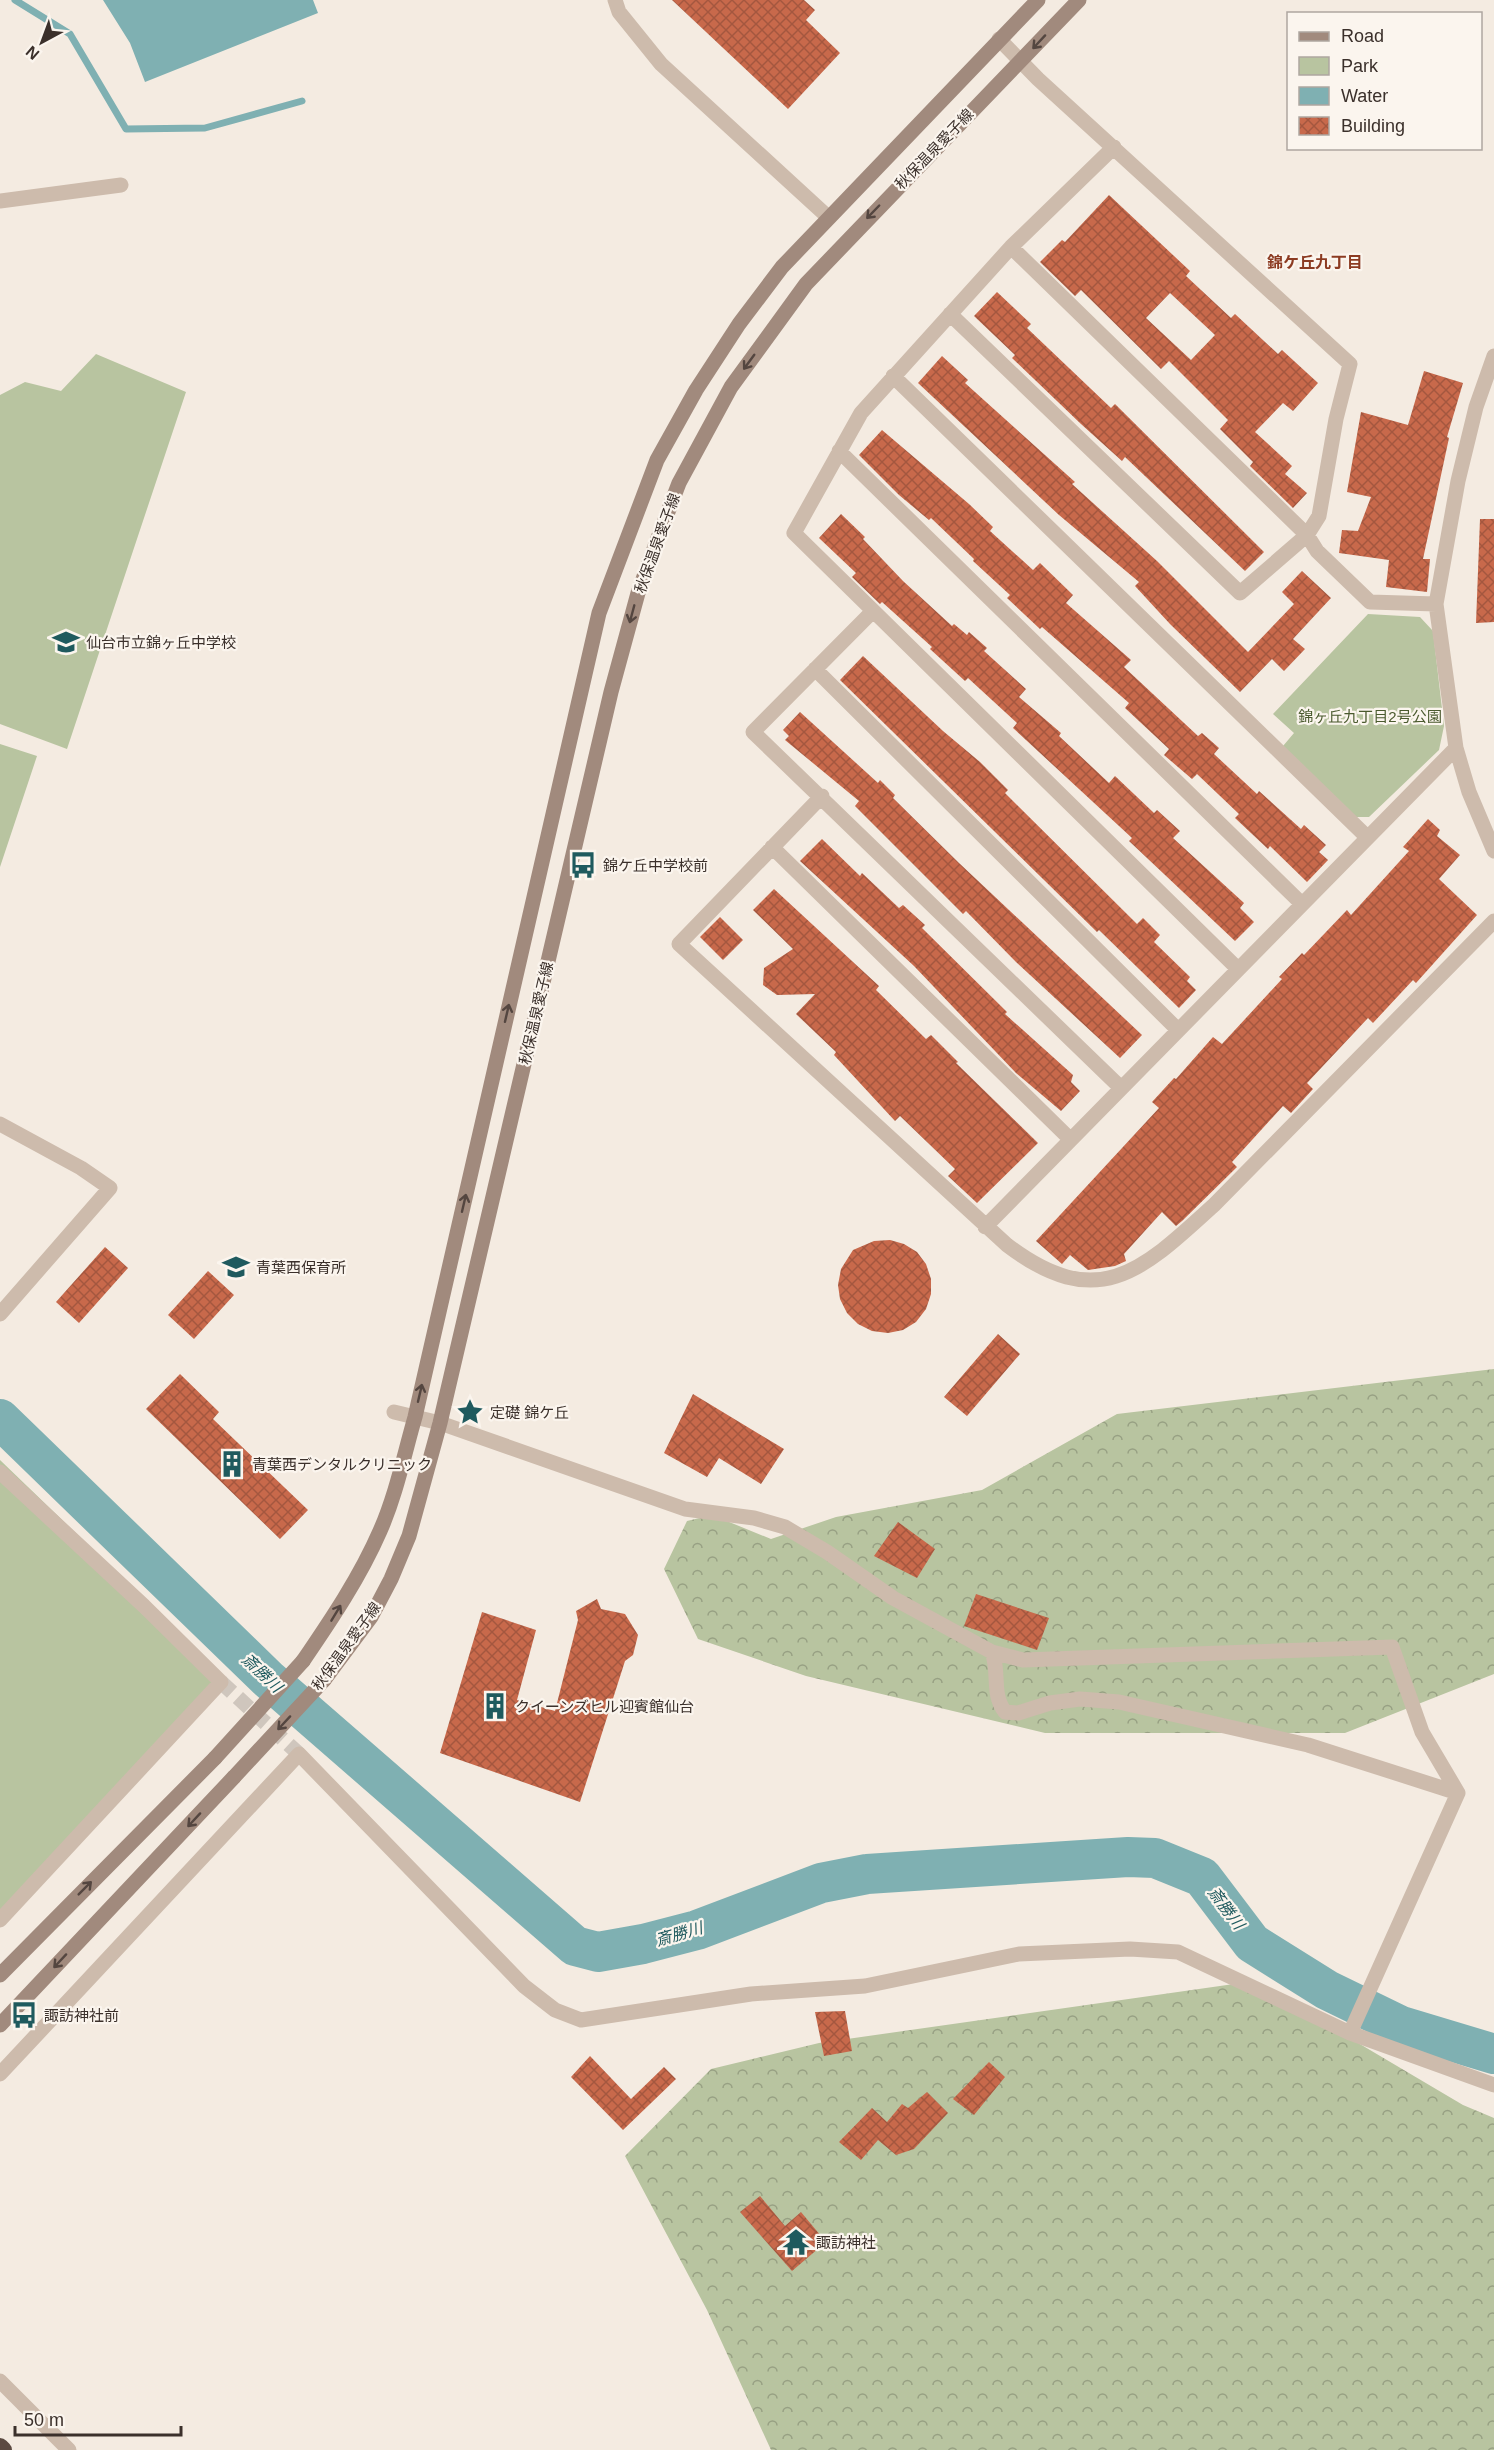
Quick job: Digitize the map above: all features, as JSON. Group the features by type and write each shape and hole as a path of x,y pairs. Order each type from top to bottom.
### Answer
{"main road":[{"name":"秋保温泉愛子線","path":"0,1975 214,1758 303,1661 335,1614 381,1530 415,1417 599,613 657,459 696,390 739,324 782,267 1038,0"},
{"name":"秋保温泉愛子線","path":"0,2025 324,1680 371,1617 391,1579 409,1536 440,1424 611,692 638,593 679,483 731,387 806,284 1079,0"}],"street":[{"path":"615,0 619,12 661,64 828,217"},
{"path":"950,314 1240,593 1307,535 1319,516 1336,419 1350,364 1020,62 999,39"},
{"path":"1114,147 1011,247 861,413 794,533 1238,969"},
{"path":"0,201 121,185"},
{"path":"1011,247 1307,535 1317,551 1371,602 1436,604"},
{"path":"1494,356 1476,406 1458,481 1436,604 1456,747 1469,792 1494,851"},
{"path":"893,376 1368,837"},
{"path":"839,451 1301,903"},
{"path":"872,612 753,732 822,796 1120,1087"},
{"path":"815,669 1178,1030"},
{"path":"985,1227 1456,747"},
{"path":"822,796 679,944 985,1227 1032,1264 1078,1280 1104,1281 1145,1264 1166,1249 1214,1205 1494,921"},
{"path":"772,848 1070,1139"},
{"path":"0,1124 110,1188 0,1314"},
{"path":"394,1412 440,1424 685,1509 754,1518 785,1527 827,1552 892,1598 992,1652 1023,1659 1392,1647 1422,1732 1458,1793"},
{"path":"0,1472 144,1605 221,1682 0,1920"},
{"path":"992,1652 997,1664 999,1704 1005,1712 1018,1713 1050,1703 1080,1699 1119,1702 1308,1745 1458,1793"},
{"path":"0,2074 299,1754 524,1986 555,2010 581,2020 751,1994 865,1986 1019,1954 1130,1949 1178,1952 1494,2085"},
{"path":"1353,2026 1458,1793"},
{"path":"0,2381 69,2450"}],"green space":[{"path":"96,354 186,392 67,749 0,724 0,395 25,382 61,391"},
{"name":"錦ヶ丘九丁目2号公園","path":"1368,614 1420,617 1433,631 1444,726 1439,750 1369,817 1355,817 1283,746 1294,733 1273,714"},
{"path":"0,744 37,756 0,867"},
{"path":"1494,1369 1494,1674 1345,1733 1045,1733 806,1676 698,1639 664,1569 687,1521 712,1515 771,1539 836,1517 982,1490 1117,1414"},
{"path":"0,1460 193,1646 221,1682 0,1920"},
{"path":"1241,1983 1348,2037 1463,2105 1494,2118 1494,2450 771,2450 707,2310 625,2156 711,2069 819,2043"}],"water":[{"path":"103,0 313,0 318,13 145,82 130,43"}],"building":[{"path":"672,0 804,0 815,10 806,20 840,53 788,109"},
{"path":"1109,195 1190,271 1186,276 1231,318 1235,314 1278,354 1282,350 1318,383 1293,411 1283,403 1255,432 1292,466 1285,474 1307,493 1293,508 1250,466 1253,462 1220,429 1228,420 1169,361 1161,369 1081,290 1075,296 1040,262 1062,240 1065,242","holes":["1170,293 1215,335 1191,360 1146,318"]},
{"path":"997,292 1031,324 1027,328 1111,408 1115,404 1264,552 1245,571 1125,457 1122,461 1081,424 1012,358 1015,355 974,316"},
{"path":"942,356 968,380 965,383 1075,482 1072,484 1157,561 1248,652 1294,604 1282,592 1302,571 1331,598 1293,639 1305,649 1284,671 1272,659 1240,692 1170,624 1135,586 1139,582 1059,515 918,383"},
{"path":"1424,371 1463,383 1447,437 1449,438 1423,559 1430,559 1427,592 1386,587 1389,560 1339,553 1342,530 1358,531 1371,497 1347,492 1361,412 1408,425"},
{"path":"882,430 969,504 993,527 990,531 1033,570 1040,563 1073,595 1066,603 1131,660 1124,667 1198,736 1202,733 1219,748 1214,754 1257,794 1259,791 1301,829 1304,825 1326,845 1319,852 1328,860 1307,882 1270,846 1268,849 1235,818 1239,814 1197,774 1192,779 1164,755 1169,749 1125,708 1129,703 1042,627 1040,629 1007,598 1010,595 973,561 974,559 931,518 929,520 899,495 859,455"},
{"path":"841,514 865,537 863,539 903,581 952,626 954,624 967,635 969,632 987,648 984,651 1026,689 1019,697 1061,733 1059,736 1109,783 1115,776 1154,813 1157,810 1180,831 1173,838 1244,903 1240,908 1254,922 1235,941 1129,841 1132,838 1013,728 1017,723 968,678 965,681 930,649 932,647 882,602 880,604 852,577 856,573 819,538"},
{"path":"1480,519 1494,519 1494,622 1476,623"},
{"path":"863,656 943,731 980,762 1008,790 1005,793 1137,924 1143,918 1160,935 1154,942 1190,977 1187,981 1196,990 1179,1008 1099,930 1097,932 840,680"},
{"path":"800,712 878,783 880,780 895,795 893,798 959,863 1142,1035 1120,1058 1016,962 966,911 963,914 855,806 859,801 785,740 789,736 783,730"},
{"path":"1428,819 1440,830 1437,836 1460,855 1439,879 1477,915 1416,983 1413,980 1373,1023 1368,1018 1307,1083 1313,1089 1291,1113 1283,1106 1232,1162 1237,1167 1182,1221 1176,1226 1162,1212 1124,1254 1126,1261 1115,1266 1088,1270 1070,1255 1062,1264 1036,1241 1159,1108 1152,1102 1174,1078 1176,1079 1213,1037 1222,1044 1282,979 1279,977 1302,953 1304,955 1347,910 1351,915 1409,851 1403,847"},
{"path":"822,839 860,876 862,873 899,908 903,905 925,925 922,928 1007,1012 1005,1014 1073,1075 1071,1082 1080,1091 1061,1111 1016,1073 914,966 800,861"},
{"path":"774,889 879,986 876,990 926,1039 931,1035 958,1062 956,1063 1038,1143 977,1203 948,1176 955,1169 900,1116 895,1121 834,1055 836,1052 796,1014 815,994 777,995 763,985 764,968 793,949 753,910"},
{"path":"720,917 743,940 723,960 700,937"},
{"path":"890,1240 904,1244 917,1252 926,1264 931,1279 931,1294 926,1309 916,1322 903,1330 888,1333 872,1331 858,1324 847,1313 840,1299 838,1285 841,1269 853,1250 874,1241"},
{"path":"105,1247 128,1268 79,1323 56,1302"},
{"path":"208,1271 234,1295 194,1339 168,1315"},
{"path":"998,1334 1020,1354 967,1416 944,1397"},
{"name":"青葉西デンタルクリニック","path":"180,1374 219,1412 213,1419 308,1510 280,1539 146,1409"},
{"path":"693,1394 784,1449 761,1484 719,1458 707,1477 664,1453"},
{"path":"898,1522 935,1549 917,1578 874,1556"},
{"path":"976,1594 1049,1618 1037,1650 964,1626"},
{"name":"クイーンズヒル迎賓館仙台","path":"597,1599 601,1609 625,1614 638,1635 633,1655 625,1661 580,1802 440,1753 482,1612 536,1630 517,1700 555,1711 578,1620 576,1611"},
{"path":"845,2011 852,2051 824,2056 815,2012"},
{"path":"590,2056 631,2099 664,2067 676,2079 623,2130 571,2077"},
{"path":"989,2062 1005,2077 974,2115 953,2099"},
{"path":"927,2092 948,2113 914,2149 896,2155 878,2140 861,2160 839,2142 872,2108 887,2122 902,2104 908,2108"},
{"name":"諏訪神社","path":"760,2196 785,2226 801,2212 826,2242 792,2271 740,2212"}],"waterway":[{"path":"15,0 70,34 126,129 205,128 302,101"},
{"name":"斎勝川","path":"0,1419 268,1679 575,1946 598,1952 643,1944 697,1930 821,1883 867,1874 1128,1857 1155,1858 1202,1877 1252,1943 1327,1990 1401,2026 1494,2054"}],"tunnel":[{"path":"221,1682 299,1754"}],"place":[{"name":"仙台市立錦ヶ丘中学校","path":"66,642"},
{"name":"錦ケ丘中学校前","path":"583,865"},
{"name":"青葉西保育所","path":"236,1267"},
{"name":"定礎 錦ケ丘","path":"470,1412"},
{"name":"青葉西デンタルクリニック","path":"232,1464"},
{"name":"クイーンズヒル迎賓館仙台","path":"495,1706"},
{"name":"諏訪神社前","path":"24,2015"},
{"name":"諏訪神社","path":"796,2242"}],"district":[{"name":"錦ケ丘九丁目","path":"1315,262"}]}
